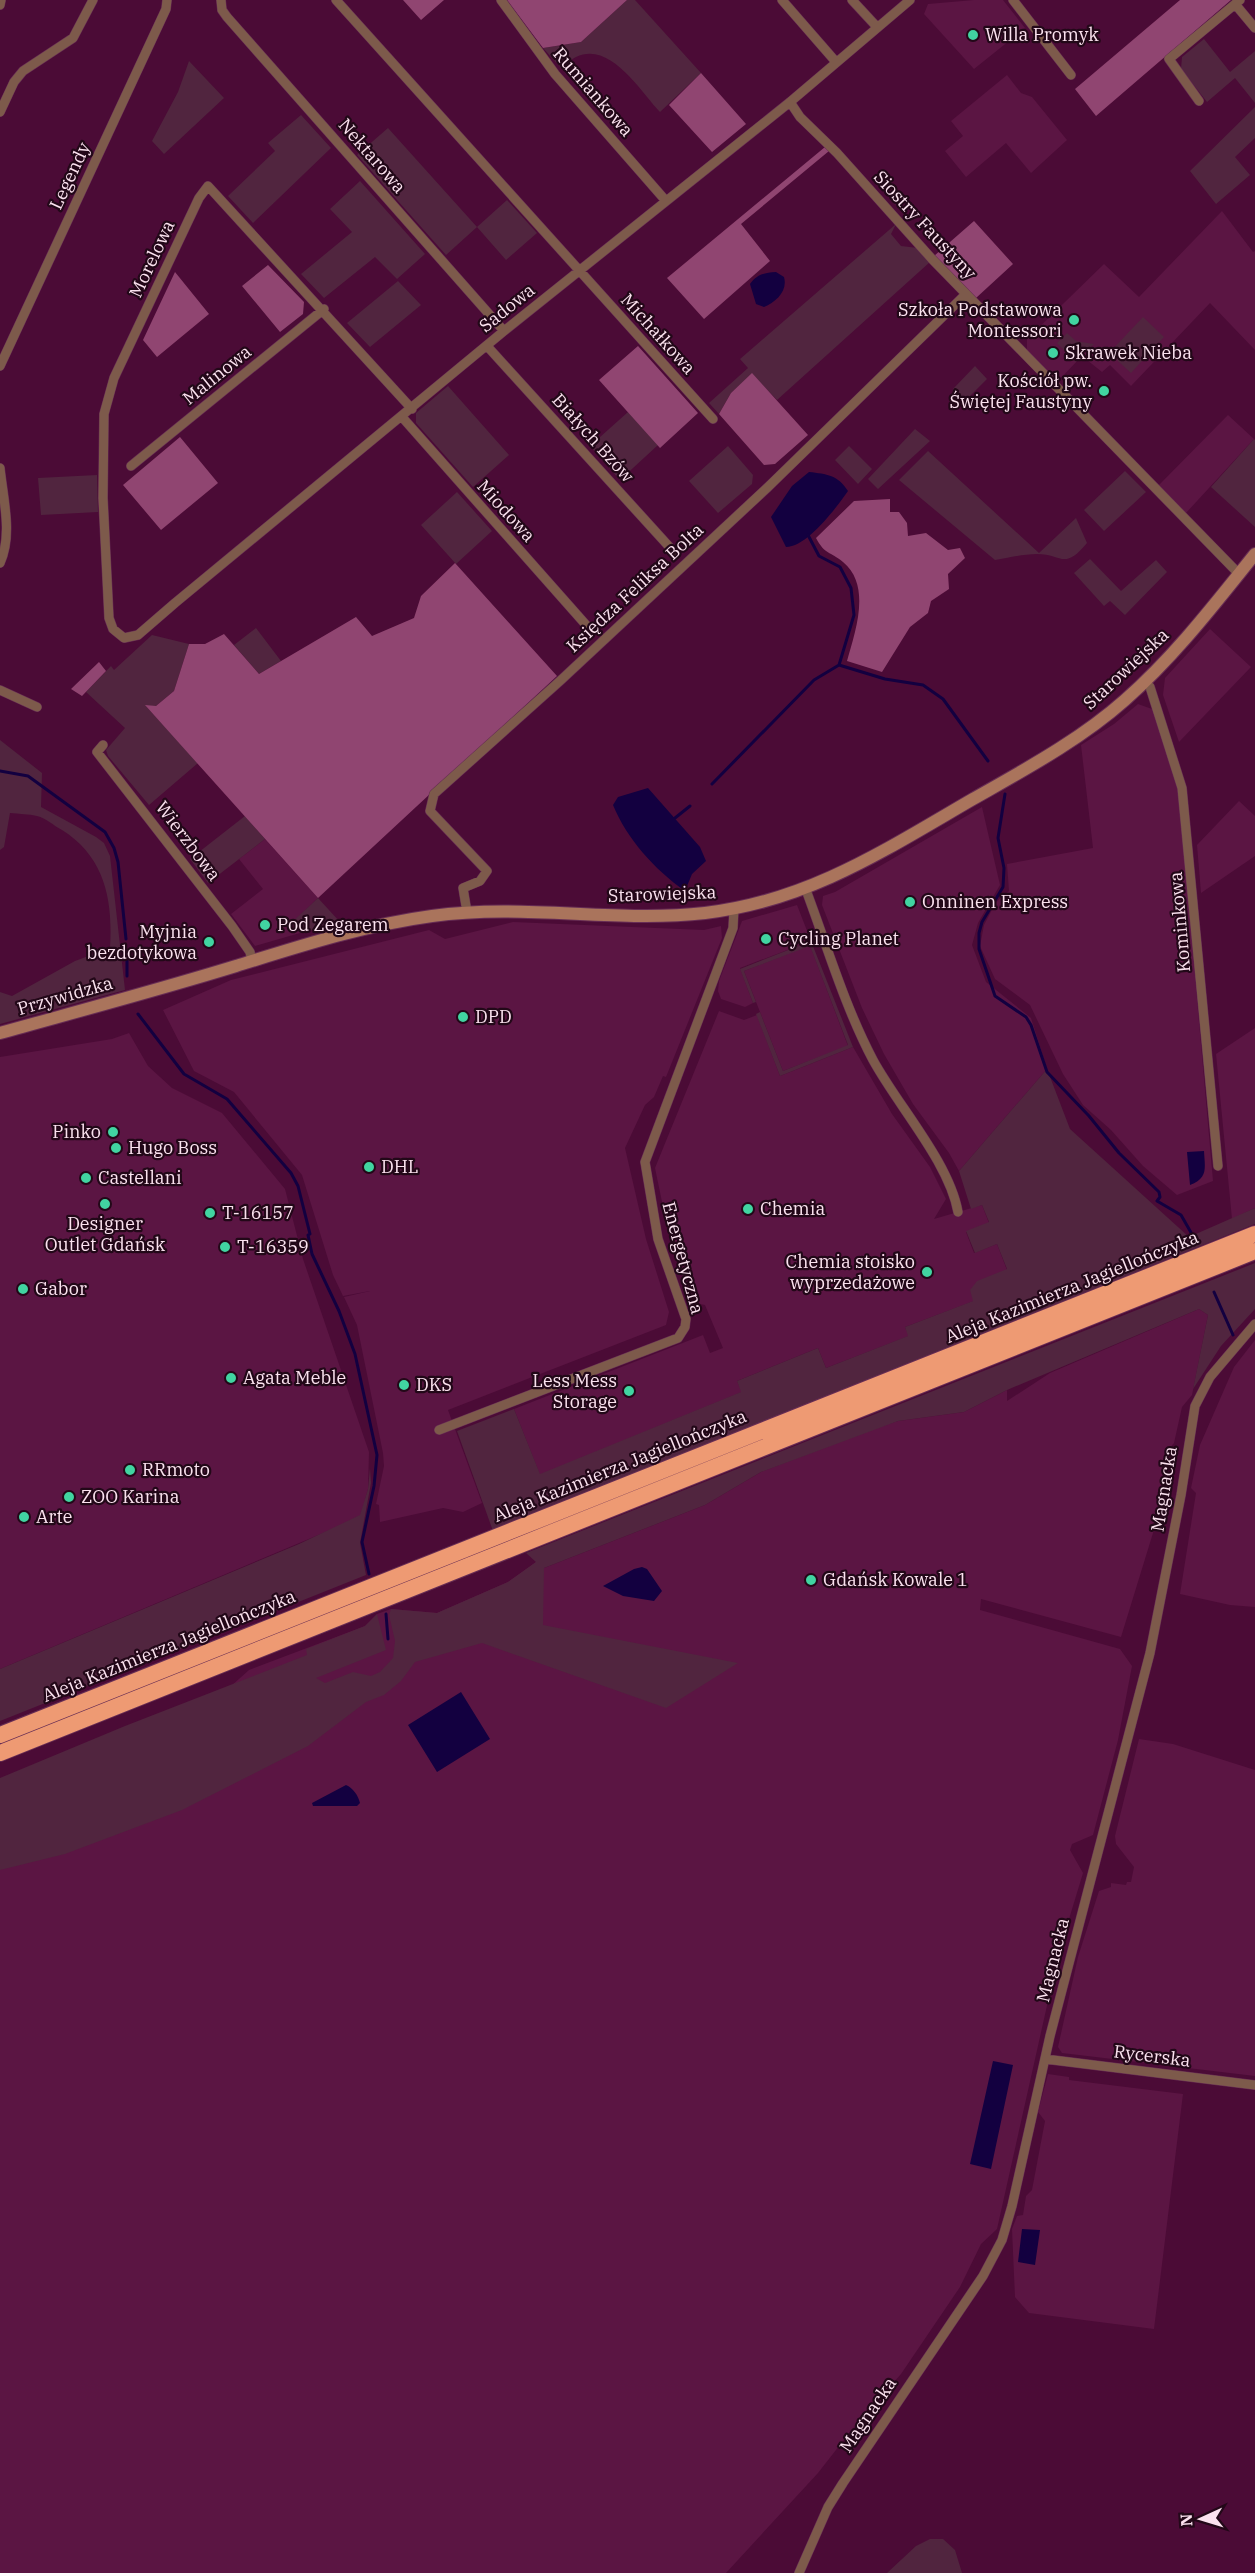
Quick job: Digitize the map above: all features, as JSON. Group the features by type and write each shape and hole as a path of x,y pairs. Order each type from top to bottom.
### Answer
{"highway":[{"name":"Aleja Kazimierza Jagiellończyka","path":"0,1736 1255,1234"},
{"name":"Aleja Kazimierza Jagiellończyka","path":"0,1753 1255,1251"}],"street":[{"path":"0,5 1,0"},
{"path":"0,112 14,82 23,71 73,38 93,0"},
{"name":"Legendy","path":"0,366 4,347 166,9 167,0"},
{"name":"Nektarowa","path":"221,0 222,10 227,17 504,332"},
{"path":"336,0 579,270"},
{"name":"Rumiankowa","path":"501,0 555,74 666,201"},
{"path":"782,0 836,62"},
{"path":"852,0 877,27"},
{"name":"Sadowa","path":"124,638 138,635 579,270 790,102 910,0"},
{"path":"1013,0 1071,75"},
{"path":"1199,101 1169,59 1237,2 1255,28"},
{"name":"Siostry Faustyny","path":"790,102 800,117 837,153 966,294 1239,574"},
{"name":"Morelowa","path":"124,638 113,629 110,618 103,498 104,414 114,378 199,198 208,186 324,309 412,409"},
{"name":"Michałkowa","path":"579,270 713,419"},
{"name":"Księdza Feliksa Bolta","path":"467,912 463,888 480,881 487,871 430,811 434,794 561,680 768,487 966,294"},
{"name":"Malinowa","path":"131,466 324,309"},
{"name":"Białych Bzów","path":"487,346 674,552"},
{"name":"Miodowa","path":"402,417 587,626"},
{"path":"0,468 6,530 6,544 0,563"},
{"name":"Starowiejska","path":"140,994 382,924 467,912 499,910 668,915 734,909 806,890 869,859 996,786 1092,726 1145,682 1165,662 1255,554"},
{"name":"Kominkowa","path":"1145,682 1150,687 1182,788 1218,1166"},
{"path":"0,690 37,707"},
{"name":"Wierzbowa","path":"103,745 97,752 232,926 250,952 252,961"},
{"path":"806,890 864,1041 882,1075 955,1193 958,1212"},
{"name":"Energetyczna","path":"439,1430 678,1338 685,1327 686,1319 658,1239 645,1162 733,928 734,909"},
{"name":"Przywidzka","path":"0,1033 140,994"},
{"name":"Magnacka","path":"800,2573 828,2507 983,2276 1002,2240 1045,2059 1156,1625 1181,1495 1195,1406 1210,1377 1255,1324"},
{"name":"Rycerska","path":"1045,2059 1255,2085"}],"shaded area":[{"path":"403,0 444,0 421,20"},
{"path":"507,0 627,0 581,42 543,48"},
{"path":"627,0 635,0 701,73 660,112 634,81 613,62 601,56 589,54 574,58 562,69 543,48 581,42"},
{"path":"1003,0 1025,28 974,69 924,14 928,4"},
{"path":"1180,0 1231,0 1096,116 1075,89"},
{"path":"1204,39 1230,72 1255,51 1255,103 1235,78 1207,102 1181,69 1182,57"},
{"path":"189,61 224,98 164,154 152,141 178,92"},
{"path":"701,73 746,124 712,152 669,105"},
{"path":"1007,75 1021,93 1032,97 1067,140 1031,173 1006,143 966,177 945,151 963,136 951,121"},
{"path":"1255,107 1255,138 1235,157 1250,175 1216,204 1190,171"},
{"path":"301,115 331,148 253,223 228,196 275,151 268,143"},
{"path":"388,128 477,227 446,255 357,155"},
{"path":"825,147 829,151 741,224 770,261 704,319 667,278"},
{"path":"360,181 425,254 397,279 375,257 324,298 301,274 352,232 330,209"},
{"path":"507,200 537,233 506,260 477,227"},
{"path":"1222,211 1253,252 1255,251 1255,350 1210,303 1131,386 1110,365 1102,372 1082,356 1057,382 1027,350 1027,339 1104,264 1139,297"},
{"path":"974,221 1013,264 976,298 934,256"},
{"path":"896,224 891,234 901,246 918,248 930,262 777,400 752,374 731,393 719,414 709,403 748,368 740,359"},
{"path":"268,265 304,302 303,314 280,332 242,286"},
{"path":"175,272 209,314 157,357 143,340"},
{"path":"776,272 784,277 783,291 777,299 764,307 756,304 750,284 761,275"},
{"path":"398,281 421,305 370,347 347,323"},
{"path":"1143,317 1164,337 1131,373 1109,353"},
{"path":"1067,333 1076,341 1094,344 1075,362 1057,343"},
{"path":"638,346 698,413 660,448 599,380"},
{"path":"975,366 987,379 965,401 953,389"},
{"path":"752,373 808,435 775,464 764,465 719,414 731,393"},
{"path":"448,386 509,455 473,487 416,423 416,413"},
{"path":"628,412 658,445 620,480 590,446"},
{"path":"1228,415 1254,439 1186,513 1158,486"},
{"path":"915,429 930,441 878,489 868,479"},
{"path":"180,437 218,483 161,530 123,485"},
{"path":"1255,440 1255,527 1211,487"},
{"path":"728,446 753,475 752,484 718,513 689,481"},
{"path":"849,446 872,469 858,484 835,460"},
{"path":"928,451 1039,553 1076,518 1087,543 1068,559 1037,554 995,560 899,480"},
{"path":"1125,471 1146,492 1104,531 1084,510"},
{"path":"809,472 832,476 848,491 812,534 803,541 786,547 771,517 792,486"},
{"path":"97,475 98,512 41,515 38,478"},
{"path":"457,492 492,531 456,564 421,525"},
{"path":"890,499 890,512 899,512 907,523 908,536 926,533 948,550 960,548 965,558 948,574 949,589 931,601 928,613 910,627 882,672 847,661 859,610 857,584 852,572 843,562 825,550 816,538 854,501"},
{"path":"1090,559 1121,591 1156,560 1167,572 1125,615 1110,601 1104,606 1074,573"},
{"path":"455,563 557,676 318,898 145,705 156,706 174,691 189,644 205,644 224,634 259,674 356,617 372,636 414,618 421,596"},
{"path":"256,628 281,661 259,674 234,645"},
{"path":"1210,629 1251,667 1179,742 1163,695 1165,678"},
{"path":"152,635 189,644 174,691 156,706 146,706 198,763 149,805 108,756 106,750 125,728 86,692 111,666 114,670"},
{"path":"99,662 106,671 82,696 71,689"},
{"path":"1138,704 1152,709 1179,794 1213,1181 1177,1195 1143,1166 1111,1130 1083,1105 1063,1074 1030,1005 995,979 980,946 984,925 996,902 1009,891 1007,864 1093,848 1081,745 1114,724"},
{"path":"0,740 42,773 41,807 104,843 110,856 125,990 0,1024 0,992 12,996 75,961 110,948 111,930 107,897 97,867 77,841 62,830 40,817 10,813 4,847 0,850"},
{"path":"648,788 700,847 706,861 692,874 685,891 652,863 626,830 613,805 618,797"},
{"path":"1239,801 1255,816 1255,856 1201,893 1197,845"},
{"path":"982,807 1000,885 978,923 972,945 986,982 1031,1018 1047,1069 959,1171 949,1153 913,1104 884,1054 862,1008 822,905 823,896 835,892"},
{"path":"245,816 265,839 208,883 190,859"},
{"path":"265,839 318,898 292,923 300,933 255,946 231,914 263,889 239,859"},
{"path":"318,898 340,922 300,933 291,923"},
{"path":"797,905 811,941 740,968 753,1003 745,1007 721,999 718,991 719,981 742,921"},
{"path":"513,922 704,930 721,926 722,938 666,1077 663,1076 654,1097 645,1105 625,1148 646,1239 669,1312 666,1325 448,1410 482,1503 463,1512 443,1508 380,1522 379,1505 376,1504 384,1466 383,1453 357,1325 344,1297 370,1291 343,1296 333,1275 302,1175 234,1092 194,1071 163,1010 231,980 429,930 445,939"},
{"path":"811,941 853,1047 780,1076 756,1014 760,1012 783,1071 848,1045 810,946 744,971 756,1002 753,1003 740,969"},
{"path":"810,945 848,1046 783,1071 744,971"},
{"path":"719,1011 744,1020 757,1015 780,1076 853,1047 892,1114 930,1167 946,1199 934,1219 982,1205 989,1223 966,1232 974,1253 997,1244 1007,1270 974,1301 905,1327 909,1336 826,1368 818,1348 737,1381 742,1392 540,1475 514,1409 703,1335 710,1353 723,1348 705,1305 690,1302 668,1231 655,1168"},
{"path":"1255,1028 1255,1208 1232,1219 1216,1054"},
{"path":"129,1033 148,1066 172,1088 222,1113 285,1189 303,1259 369,1452 368,1489 361,1515 335,1528 0,1669 0,1057 112,1039"},
{"path":"1047,1069 1070,1129 1189,1237 1255,1208 1255,1224 493,1531 457,1431 514,1409 540,1474 741,1392 737,1381 818,1348 826,1368 908,1336 905,1327 973,1301 970,1290 977,1281 1007,1269 997,1244 975,1253 966,1231 989,1222 982,1205 971,1209 959,1171"},
{"path":"1204,1151 1203,1176 1190,1185 1187,1152"},
{"path":"1255,1263 1255,1309 1221,1346 1193,1389 1208,1315 1199,1309 1007,1390 964,1412 898,1421 761,1472 705,1505 544,1568 543,1625 738,1663 666,1708 482,1643 415,1662 401,1681 384,1695 366,1702 308,1746 182,1810 65,1854 0,1870 0,1778 307,1655 306,1649 365,1626 377,1614 386,1650 316,1678 325,1683 353,1672 371,1676 380,1672 393,1658 395,1641 389,1615 391,1609 437,1613 508,1582 536,1562 526,1553"},
{"path":"1199,1309 1208,1315 1192,1395 1182,1407 1174,1443 1169,1449 1165,1474 1169,1481 1121,1637 981,1599 980,1610 1120,1649 1132,1666 1118,1740 1093,1835 1072,1844 1070,1850 1083,1873 1059,1952 997,2229 981,2244 960,2287 901,2374 850,2432 818,2473 726,2573 0,2573 0,1800 230,1687 249,1670 365,1626 377,1614 391,1609 437,1613 508,1582 536,1562 544,1568 705,1505 761,1472 879,1427 898,1421 964,1412 1007,1390 1007,1401 1050,1373"},
{"path":"1255,1340 1255,1607 1230,1605 1180,1594 1196,1493 1191,1488 1200,1445 1234,1367"},
{"path":"370,1468 371,1483 360,1543 366,1575 0,1721 0,1669 299,1544 360,1515 368,1489"},
{"path":"642,1567 647,1569 662,1591 654,1601 623,1596 603,1586 634,1569"},
{"path":"461,1692 490,1739 437,1772 408,1725"},
{"path":"1139,1739 1173,1744 1255,1770 1255,2076 1062,2053 1058,2047 1078,1957 1099,1891 1111,1887 1111,1883 1126,1885 1127,1882 1131,1882 1134,1867 1116,1844 1115,1836"},
{"path":"346,1785 358,1797 360,1803 357,1806 313,1806 312,1803"},
{"path":"993,2061 1013,2065 991,2169 970,2164"},
{"path":"1048,2074 1069,2077 1069,2080 1183,2094 1154,2329 1029,2313 1015,2297 1012,2229 1017,2216 1023,2215 1026,2196 1032,2190 1045,2121 1038,2112"},
{"path":"1022,2229 1040,2230 1035,2265 1018,2262"},
{"path":"930,2539 943,2539 955,2550 962,2573 887,2573 916,2546"}],"waterway":[{"path":"712,784 814,680 839,665 854,615 851,588 840,567 819,556 808,535"},
{"path":"839,665 885,679 923,685 943,699 988,761"},
{"path":"0,771 28,776 105,832 114,848 118,862 126,939"},
{"path":"1005,794 998,838 1004,868 1003,887 982,922 979,933 979,949 995,996 1026,1017 1031,1025 1047,1072 1089,1116 1119,1153 1159,1192 1160,1197 1157,1201 1181,1215 1193,1236"},
{"path":"675,818 690,806"},
{"path":"127,952 127,976"},
{"path":"138,1014 184,1074 227,1099 291,1173 298,1186 310,1234 308,1235 312,1254 339,1311 355,1354 377,1455 374,1486 362,1542 369,1574"},
{"path":"1214,1292 1233,1335"},
{"path":"386,1614 388,1639"}],"place":[{"name":"Willa Promyk","path":"973,35"},
{"name":"Szkoła Podstawowa Montessori","path":"1074,320"},
{"name":"Skrawek Nieba","path":"1053,353"},
{"name":"Kościół pw. Świętej Faustyny","path":"1104,391"},
{"name":"Onninen Express","path":"910,902"},
{"name":"Pod Zegarem","path":"265,925"},
{"name":"Cycling Planet","path":"766,939"},
{"name":"Myjnia bezdotykowa","path":"209,942"},
{"name":"DPD","path":"463,1017"},
{"name":"Pinko","path":"113,1132"},
{"name":"Hugo Boss","path":"116,1148"},
{"name":"DHL","path":"369,1167"},
{"name":"Castellani","path":"86,1178"},
{"name":"Designer Outlet Gdańsk","path":"105,1204"},
{"name":"Chemia","path":"748,1209"},
{"name":"T-16157","path":"210,1213"},
{"name":"T-16359","path":"225,1247"},
{"name":"Chemia stoisko wyprzedażowe","path":"927,1272"},
{"name":"Gabor","path":"23,1289"},
{"name":"Agata Meble","path":"231,1378"},
{"name":"DKS","path":"404,1385"},
{"name":"Less Mess Storage","path":"629,1391"},
{"name":"RRmoto","path":"130,1470"},
{"name":"ZOO Karina","path":"69,1497"},
{"name":"Arte","path":"24,1517"},
{"name":"Gdańsk Kowale 1","path":"811,1580"}]}
